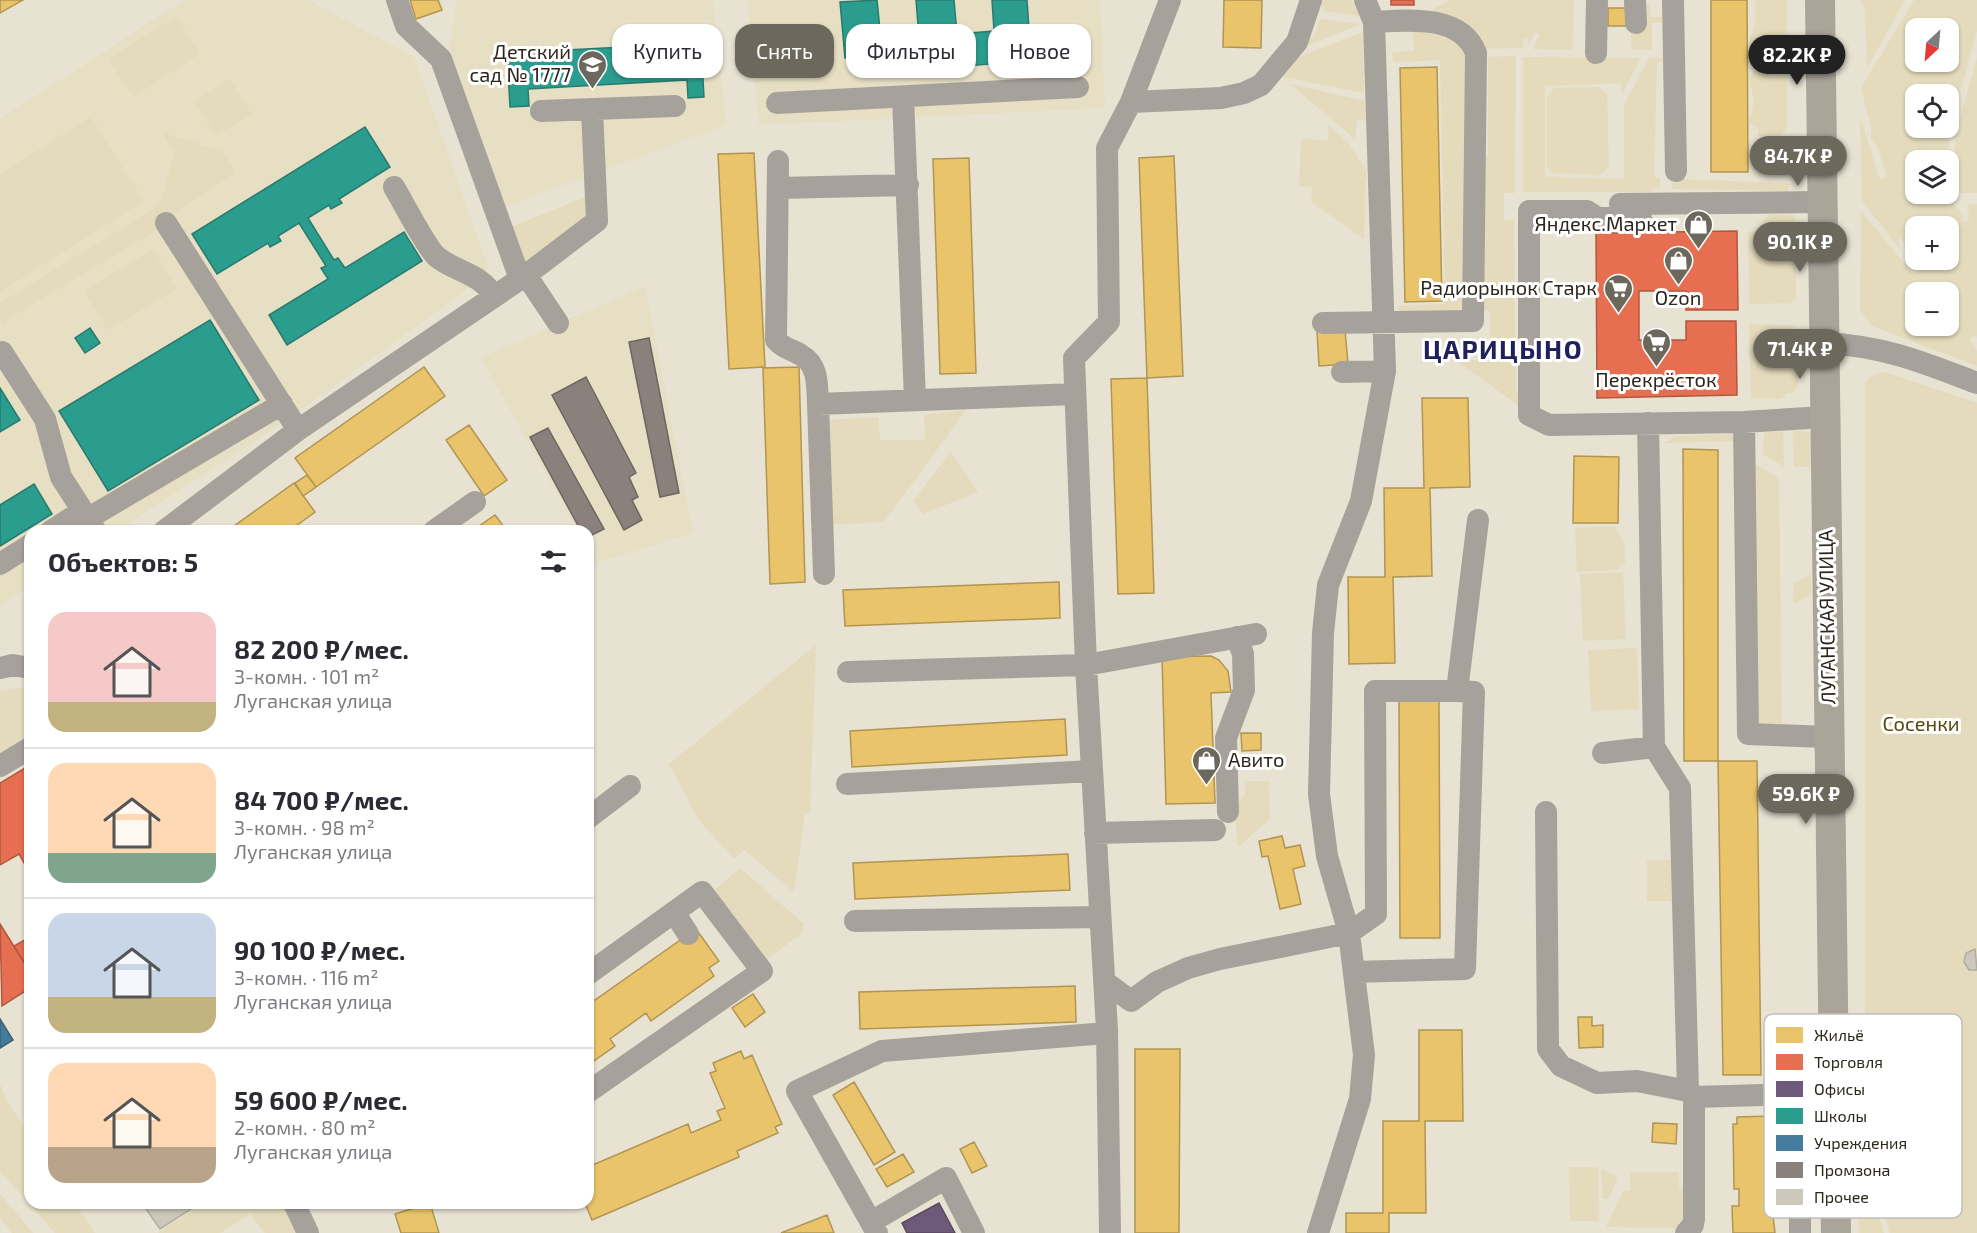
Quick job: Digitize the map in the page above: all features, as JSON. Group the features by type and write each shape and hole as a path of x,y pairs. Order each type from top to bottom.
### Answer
{"main road":[{"name":"ЛУГАНСКАЯ УЛИЦА","path":"1820,0 1833,1014"},
{"name":"ЛУГАНСКАЯ УЛИЦА","path":"1836,1218 1836,1233"}],"street":[{"path":"397,0 406,26 441,59 523,277 558,323"},
{"path":"1110,1233 1107,1031 1086,665 1074,358 1109,322 1107,148 1131,102 1170,0"},
{"path":"1131,102 1246,97 1261,86 1297,42 1311,0"},
{"path":"1318,1233 1360,1099 1364,1055 1349,933 1327,856 1319,794 1323,633 1328,585 1361,501 1385,371 1374,22 1365,0"},
{"path":"1596,53 1597,0"},
{"path":"1635,0 1635,23"},
{"path":"1673,0 1676,171"},
{"path":"1323,323 1473,321 1476,53 1465,34 1454,28 1419,19 1374,22"},
{"path":"777,104 1078,87"},
{"path":"903,97 915,400"},
{"path":"541,111 675,106"},
{"path":"172,525 298,430 523,277 597,221 592,109"},
{"path":"778,161 776,340 784,349 803,356 816,371 824,574"},
{"path":"778,189 908,185"},
{"path":"394,187 436,256 480,280 489,287 493,296"},
{"path":"1587,211 1597,204 1822,202"},
{"path":"1641,218 1598,218 1587,211 1530,211 1529,415 1549,425 1744,423 1824,417"},
{"path":"166,223 298,430"},
{"path":"1824,343 1863,345 1902,354 1977,383"},
{"path":"2,352 45,419 61,477 88,520"},
{"path":"1342,372 1385,371"},
{"path":"818,404 1075,394"},
{"path":"71,525 88,520 282,404"},
{"path":"1648,423 1654,747 1680,788 1694,1219 1693,1225 1686,1233"},
{"path":"1744,423 1748,734 1828,737"},
{"path":"442,525 475,502"},
{"path":"1457,691 1478,520"},
{"path":"0,564 24,548"},
{"path":"848,672 1086,665 1247,635 1243,654 1244,690 1226,738 1221,821 1095,833"},
{"path":"0,668 24,665"},
{"path":"974,1233 946,1178 874,1227 797,1092 882,1052 1107,1031 1131,1001 1157,982 1188,968 1220,959 1349,933 1376,914 1375,691 1474,692 1465,969 1354,972"},
{"path":"1603,753 1654,747"},
{"path":"0,766 24,753"},
{"path":"847,784 1092,771"},
{"path":"594,813 630,786"},
{"path":"1546,812 1548,1049 1561,1066 1597,1083 1636,1082 1691,1094 1764,1095"},
{"path":"594,971 702,892 762,971 594,1088"},
{"path":"674,912 688,934"},
{"path":"855,921 1100,917"},
{"path":"1104,981 1131,1001"},
{"path":"297,1209 308,1233"}],"shaded area":[{"path":"184,0 308,0 414,57 490,273 290,418 126,525 24,525 24,590 0,605 0,119"},
{"name":"Детский сад № 1777","path":"457,0 713,0 715,24 612,24 612,78 721,78 726,125 503,207 449,52"},
{"path":"747,0 1100,0 1105,108 759,125 754,78 834,78 834,24 749,24"},
{"path":"645,286 693,533 596,563 594,559 594,525 575,525 481,358"}],"green space":[{"path":"1316,0 1352,0 1360,16 1323,11 1325,6 1315,3"},
{"path":"1449,0 1574,0 1573,50 1533,49 1540,34 1535,32 1529,45 1527,38 1522,40 1524,48 1482,49 1434,17 1434,9"},
{"path":"1755,0 1787,0 1787,128 1780,137 1758,136 1758,129 1749,122 1754,102 1749,78 1756,69 1749,42 1755,22"},
{"path":"1860,0 1905,0 1867,68 1865,8"},
{"path":"1914,0 1977,0 1977,30 1959,96 1959,84 1905,84 1905,138 1949,138 1949,150 1905,150 1905,204 1954,204 1963,215 1964,223 1969,219 1968,204 1977,204 1977,339 1976,334 1969,340 1977,350 1977,366 1872,326 1860,310 1861,211 1905,264 1905,270 1910,270 1913,274 1919,270 1959,270 1959,216 1905,216 1905,244 1898,237 1901,250 1862,201 1860,116 1880,180 1887,177 1877,146 1871,139 1871,128 1861,88"},
{"path":"1644,5 1650,5 1651,17 1662,17 1662,22 1652,23 1652,50 1631,50 1631,31"},
{"path":"176,16 200,54 133,97 108,59"},
{"path":"1320,19 1361,24 1294,51 1304,35 1314,38"},
{"path":"1433,30 1464,43 1484,155 1488,157 1488,57 1516,56 1515,193 1504,193 1504,220 1514,221 1516,392 1523,397 1523,409 1453,358 1490,362 1490,312 1482,309 1468,314 1399,316 1399,306 1445,304 1440,60 1393,62 1392,52 1414,51 1413,31"},
{"path":"1363,32 1364,93 1279,76 1293,59"},
{"path":"1523,57 1641,58 1622,94 1621,83 1545,86 1545,177 1624,179 1624,105 1649,58 1667,58 1667,61 1657,62 1654,177 1660,178 1660,189 1652,189 1652,192 1523,192"},
{"path":"1977,58 1977,193 1959,193 1959,150 1955,150 1955,138 1959,138 1959,121"},
{"path":"230,79 252,114 216,136 194,101"},
{"path":"1290,84 1365,101 1366,120 1357,120 1355,139"},
{"path":"1599,87 1607,94 1609,166 1600,175 1554,173 1547,167 1547,97 1554,88"},
{"path":"91,117 144,201 0,292 0,174"},
{"path":"1328,125 1349,144 1366,170 1364,239 1311,202 1312,187 1299,186 1301,139 1328,140"},
{"path":"162,132 223,152 236,173 164,219 154,232 9,318 4,326 0,320 0,303 155,208 163,196 174,153"},
{"path":"1758,143 1780,144 1787,150 1788,176 1758,175"},
{"path":"1672,179 1789,183 1789,191 1672,189"},
{"path":"585,197 587,215 525,262 511,227"},
{"path":"1768,215 1795,215 1796,300 1790,303 1749,304 1748,232 1756,232"},
{"path":"153,249 177,289 108,330 84,291"},
{"path":"1749,324 1792,325 1797,329 1798,386 1793,393 1787,393 1781,399 1751,398"},
{"name":"Сосенки","path":"1884,372 1977,403 1977,1233 1890,1233 1885,1218 1962,1218 1962,1014 1865,1014 1865,383 1870,377"},
{"path":"966,410 884,522 830,525 827,420 878,417 880,440 925,440 924,415"},
{"path":"1793,430 1812,433 1815,467 1794,467"},
{"path":"1783,431 1784,466 1763,455 1764,433"},
{"path":"1738,434 1742,441 1665,443 1675,436"},
{"path":"951,452 978,492 923,514 913,501"},
{"path":"1755,464 1779,478 1782,727 1757,726"},
{"path":"1615,526 1625,546 1625,563 1617,570 1577,572 1575,528"},
{"path":"1623,572 1626,639 1583,641 1580,574"},
{"path":"1811,574 1811,595 1793,604 1794,583"},
{"path":"816,645 810,813 805,814 794,892 744,850 734,859 698,819 669,764"},
{"path":"1637,648 1639,709 1591,711 1588,650"},
{"path":"24,689 24,744 0,758 0,691"},
{"path":"1245,781 1269,781 1270,819 1239,846 1237,845 1235,806 1245,794"},
{"path":"1647,860 1674,860 1674,901 1647,901"},
{"path":"740,868 804,924 803,932 764,962 710,894"},
{"path":"0,1084 7,1101 24,1127 24,1198 0,1171"},
{"path":"1569,1167 1598,1167 1599,1221 1570,1221"},
{"path":"1601,1168 1618,1178 1608,1199 1603,1199"},
{"path":"1630,1172 1679,1172 1679,1188 1688,1188 1683,1225 1675,1228 1606,1227 1623,1191 1630,1191"},
{"path":"0,1194 33,1233 12,1233 0,1217"},
{"path":"34,1209 79,1209 95,1233 55,1233"},
{"path":"194,1209 289,1209 299,1233 265,1233 250,1214 220,1233 158,1233"},
{"path":"1859,1218 1879,1218 1884,1233 1859,1233"}],"building: Жильё":[{"path":"0,0 23,0 0,13"},
{"path":"410,0 438,0 442,10 416,19"},
{"path":"1224,0 1262,0 1261,48 1223,47"},
{"path":"1711,0 1747,0 1748,172 1711,172"},
{"path":"1608,8 1628,8 1628,26 1608,26"},
{"path":"1437,67 1442,301 1405,302 1400,68"},
{"path":"754,153 765,367 729,369 718,154"},
{"path":"1174,156 1183,376 1147,378 1139,158"},
{"path":"969,158 976,373 940,374 933,159"},
{"path":"1345,330 1348,364 1319,366 1317,331"},
{"path":"424,367 445,396 316,487 295,458"},
{"path":"799,367 805,582 770,584 763,368"},
{"path":"1147,378 1154,593 1118,594 1111,379"},
{"path":"1422,398 1468,398 1470,487 1430,488 1432,576 1393,577 1395,663 1349,664 1348,577 1385,577 1384,488 1424,488"},
{"path":"469,425 507,480 484,496 446,440"},
{"path":"1683,449 1718,450 1718,761 1684,761"},
{"path":"1574,456 1619,457 1618,523 1573,523"},
{"path":"307,475 316,487 303,496 295,483"},
{"path":"294,483 315,512 297,525 235,525"},
{"path":"495,515 502,525 481,525"},
{"path":"1059,582 1060,618 845,626 843,590"},
{"path":"1211,656 1219,660 1228,671 1231,692 1211,693 1215,803 1166,804 1162,657"},
{"path":"1439,699 1440,938 1400,938 1399,700"},
{"path":"1065,719 1067,755 852,767 850,731"},
{"path":"1241,733 1261,733 1261,750 1242,751"},
{"path":"1718,761 1757,761 1761,1075 1723,1075"},
{"path":"1282,836 1285,848 1300,845 1305,866 1293,869 1301,904 1280,909 1268,856 1262,857 1259,841"},
{"path":"1068,854 1070,890 855,899 853,863"},
{"path":"696,929 719,961 709,968 714,976 651,1021 646,1013 610,1039 615,1046 594,1061 594,1001"},
{"path":"1075,986 1076,1022 860,1029 859,992"},
{"path":"753,994 765,1012 745,1027 732,1008"},
{"path":"1578,1017 1592,1017 1592,1026 1603,1025 1603,1047 1579,1048"},
{"path":"1419,1030 1462,1030 1463,1121 1425,1121 1426,1213 1389,1213 1389,1233 1346,1233 1346,1213 1383,1213 1383,1121 1419,1121"},
{"path":"1135,1049 1180,1049 1179,1233 1135,1233"},
{"path":"741,1051 744,1059 752,1055 782,1124 775,1127 778,1133 737,1151 739,1157 592,1220 587,1209 594,1209 594,1164 688,1124 691,1133 721,1120 717,1111 725,1108 710,1073 716,1071 713,1063"},
{"path":"854,1082 895,1152 874,1165 833,1095"},
{"path":"1764,1116 1764,1218 1773,1218 1775,1233 1733,1233 1732,1206 1739,1206 1739,1189 1734,1189 1733,1124 1737,1124 1737,1117"},
{"path":"1653,1123 1677,1124 1676,1144 1652,1142"},
{"path":"974,1142 987,1166 972,1173 960,1149"},
{"path":"903,1154 914,1172 887,1187 876,1169"},
{"path":"411,1209 432,1209 439,1233 401,1233 395,1214"},
{"path":"827,1215 834,1233 781,1233"}],"building: Торговля":[{"path":"1391,0 1414,0 1414,5 1391,5"},
{"name":"Радиорынок Старк","path":"1737,231 1738,310 1686,310 1686,291 1639,291 1639,340 1686,340 1686,321 1736,321 1737,395 1597,398 1596,233"},
{"path":"24,769 24,863 19,854 0,865 0,783"},
{"path":"0,924 24,962 24,992 2,1006"},
{"path":"24,940 24,962 14,946"}],"building: Офисы":[{"path":"939,1203 955,1233 907,1233 902,1223"}],"building: Школы":[{"path":"877,0 879,24 846,24 846,58 845,58 840,2"},
{"path":"916,0 954,0 956,24 918,24"},
{"path":"992,0 1027,0 1029,24 994,24"},
{"path":"988,31 988,64 976,65 976,32"},
{"path":"612,48 612,78 703,78 704,97 688,98 687,80 528,89 529,106 510,107 507,53"},
{"path":"365,127 390,167 339,199 342,203 331,209 329,205 308,218 334,260 338,258 345,268 404,232 422,261 287,345 269,315 328,279 321,268 326,266 299,223 278,236 281,241 270,247 268,243 217,274 192,234"},
{"path":"210,320 259,400 108,491 59,411"},
{"path":"90,328 100,343 85,353 75,338"},
{"path":"0,388 20,420 0,432"},
{"path":"34,484 52,514 34,525 24,525 24,531 0,546 0,505"}],"building: Учреждения":[{"path":"0,1019 13,1040 0,1048"}],"building: Промзона":[{"path":"649,338 679,493 660,497 629,342"},
{"path":"586,377 636,473 629,477 638,497 632,500 642,520 624,530 552,395"},
{"path":"548,428 604,529 594,534 594,525 578,525 530,437"}],"building: Прочее":[{"path":"1975,949 1977,970 1969,970 1964,962 1966,953"},
{"path":"146,1209 191,1209 160,1229"}],"place":[{"name":"Детский сад № 1777","path":"592,90"},
{"name":"Яндекс.Маркет","path":"1698,250"},
{"name":"Ozon","path":"1678,286"},
{"name":"Радиорынок Старк","path":"1618,314"},
{"name":"Перекрёсток","path":"1656,368"},
{"name":"Авито","path":"1207,786"}],"district":[{"name":"ЦАРИЦЫНО","path":"1503,350"}]}
